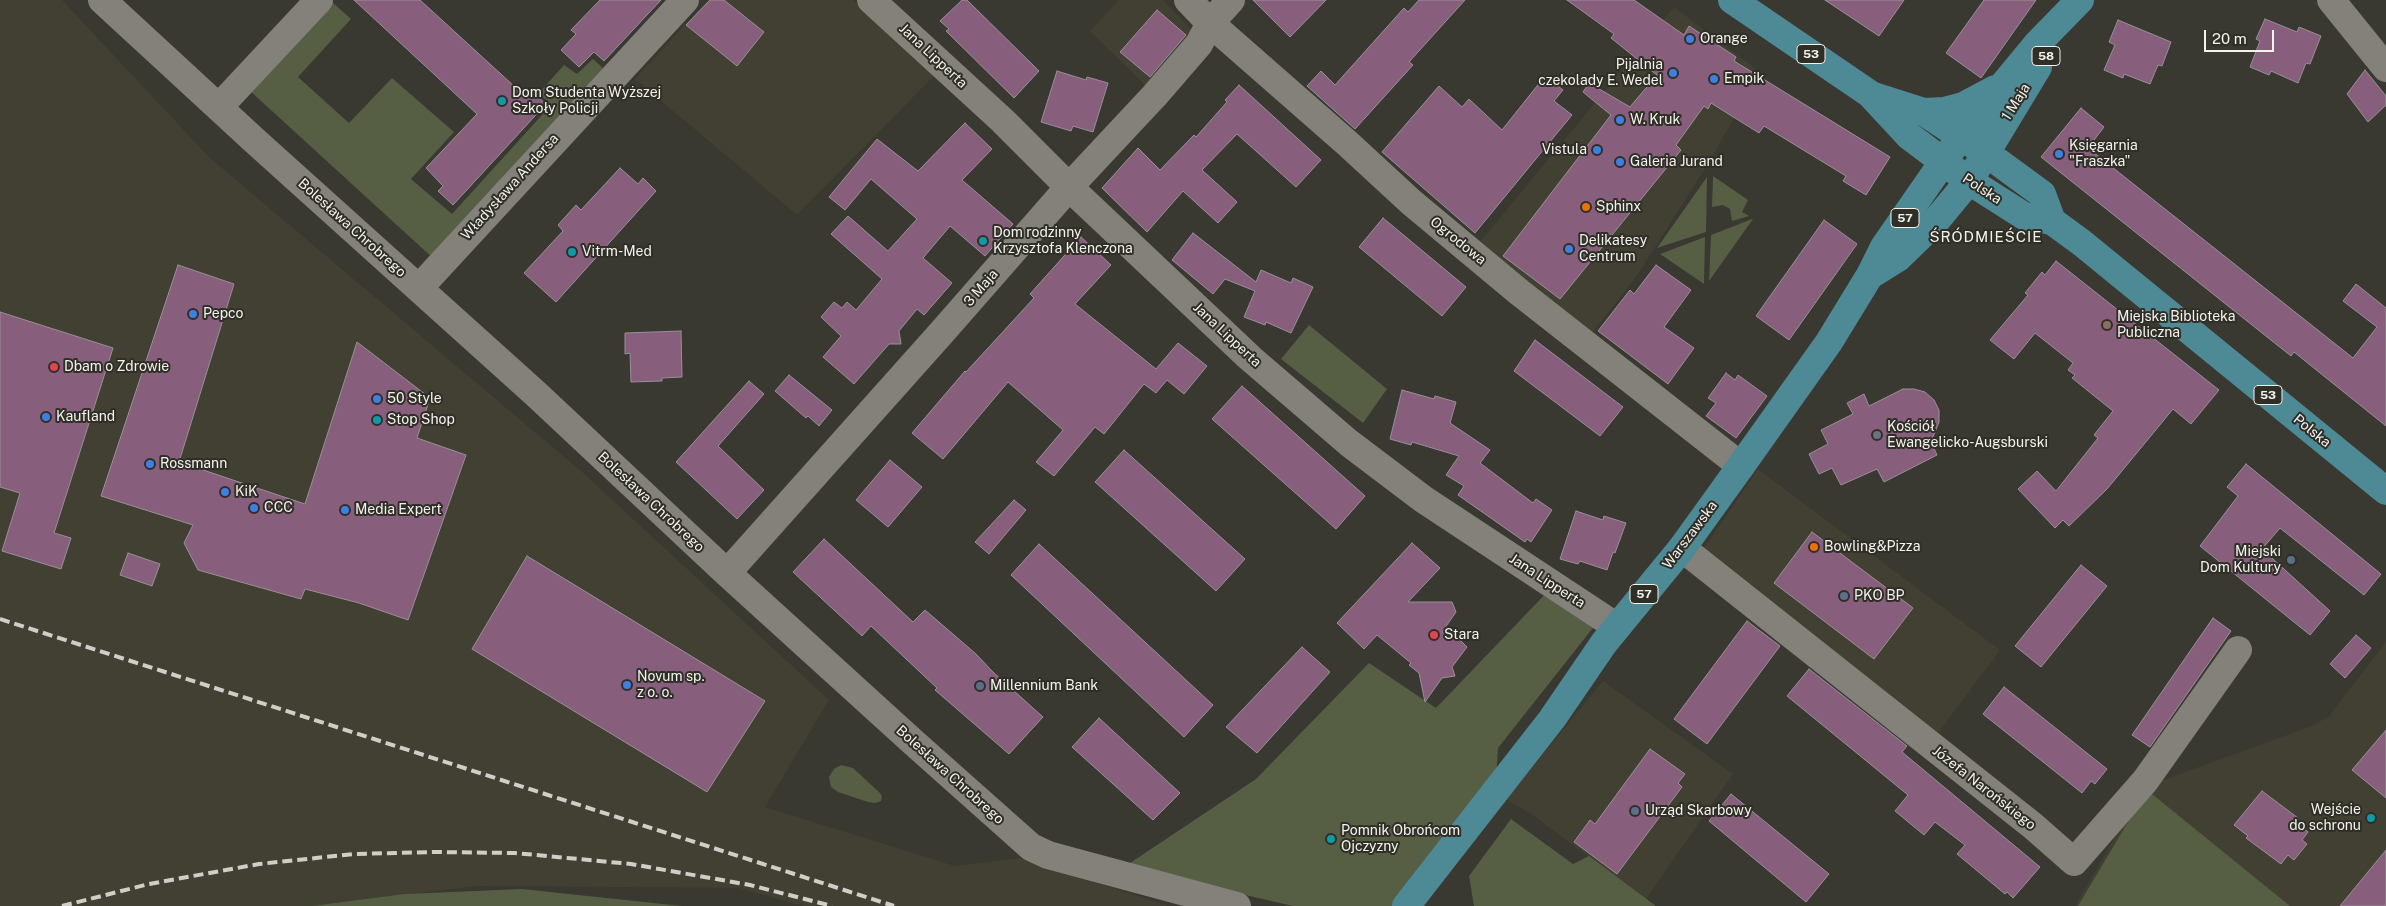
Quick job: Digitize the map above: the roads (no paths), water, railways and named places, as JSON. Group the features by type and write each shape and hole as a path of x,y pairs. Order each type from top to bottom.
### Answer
{"main road":[{"name":"53","path":"1732,0 1870,94 1909,136 1942,162"},
{"name":"1 Maja","path":"1961,136 2011,78 2038,43 2081,0"},
{"name":"1 Maja","path":"1969,181 2081,0"},
{"name":"1 Maja","path":"1924,112 1944,111 1963,106 1985,96 2011,78"},
{"name":"53","path":"1870,94 1924,112 1986,153 2042,194 2052,221"},
{"name":"Warszawska","path":"1406,906 1552,719 1617,627 1682,548 1829,342 1870,275 1884,248 1961,136"},
{"name":"Polska","path":"1942,162 2024,216 2052,221 2082,243 2386,491"},
{"name":"Warszawska","path":"1870,275 1898,258 1935,222 1969,181"}],"street":[{"path":"219,107 319,0"},
{"name":"Władysława Andersa","path":"419,288 684,0"},
{"name":"Jana Lipperta","path":"871,0 1003,121 1069,187 1250,358 1385,471 1423,499 1617,627"},
{"name":"Ogrodowa","path":"1188,0 1210,23 1432,219 1519,292 1741,466"},
{"name":"3 Maja","path":"727,572 944,331 1069,187 1199,44 1210,23 1231,0"},
{"path":"2331,0 2386,68"},
{"name":"Bolesława Chrobrego","path":"108,3 255,141 559,415 727,572 1031,847 1048,855 1237,906"},
{"name":"Józefa Narońskiego","path":"1682,548 2033,826 2074,862 2145,780 2238,650"}],"railway":[{"path":"0,619 894,906"},
{"path":"62,906 149,884 259,864 354,854 435,852 515,853 631,864 750,885 832,906"}],"place":[{"name":"Orange","path":"1690,39"},
{"name":"Pijalnia czekolady E. Wedel","path":"1673,73"},
{"name":"Empik","path":"1714,79"},
{"name":"Dom Studenta Wyższej Szkoły Policji","path":"502,101"},
{"name":"W. Kruk","path":"1620,120"},
{"name":"Vistula","path":"1597,150"},
{"name":"Księgarnia \"Fraszka\"","path":"2059,154"},
{"name":"Galeria Jurand","path":"1620,162"},
{"name":"Sphinx","path":"1586,207"},
{"name":"Dom rodzinny Krzysztofa Klenczona","path":"983,241"},
{"name":"Delikatesy Centrum","path":"1569,249"},
{"name":"Vitrm-Med","path":"572,252"},
{"name":"Pepco","path":"193,314"},
{"name":"Miejska Biblioteka Publiczna","path":"2107,325"},
{"name":"Dbam o Zdrowie","path":"54,367"},
{"name":"50 Style","path":"377,399"},
{"name":"Kaufland","path":"46,417"},
{"name":"Stop Shop","path":"377,420"},
{"name":"Kościół Ewangelicko-Augsburski","path":"1877,435"},
{"name":"Rossmann","path":"150,464"},
{"name":"KiK","path":"225,492"},
{"name":"CCC","path":"254,508"},
{"name":"Media Expert","path":"345,510"},
{"name":"Bowling&Pizza","path":"1814,547"},
{"name":"Miejski Dom Kultury","path":"2291,560"},
{"name":"PKO BP","path":"1844,596"},
{"name":"Stara","path":"1434,635"},
{"name":"Novum sp. z o. o.","path":"627,685"},
{"name":"Millennium Bank","path":"980,686"},
{"name":"Urząd Skarbowy","path":"1635,811"},
{"name":"Wejście do schronu","path":"2371,818"},
{"name":"Pomnik Obrońcom Ojczyzny","path":"1331,839"}],"district":[{"name":"ŚRÓDMIEŚCIE","path":"1986,237"}]}
